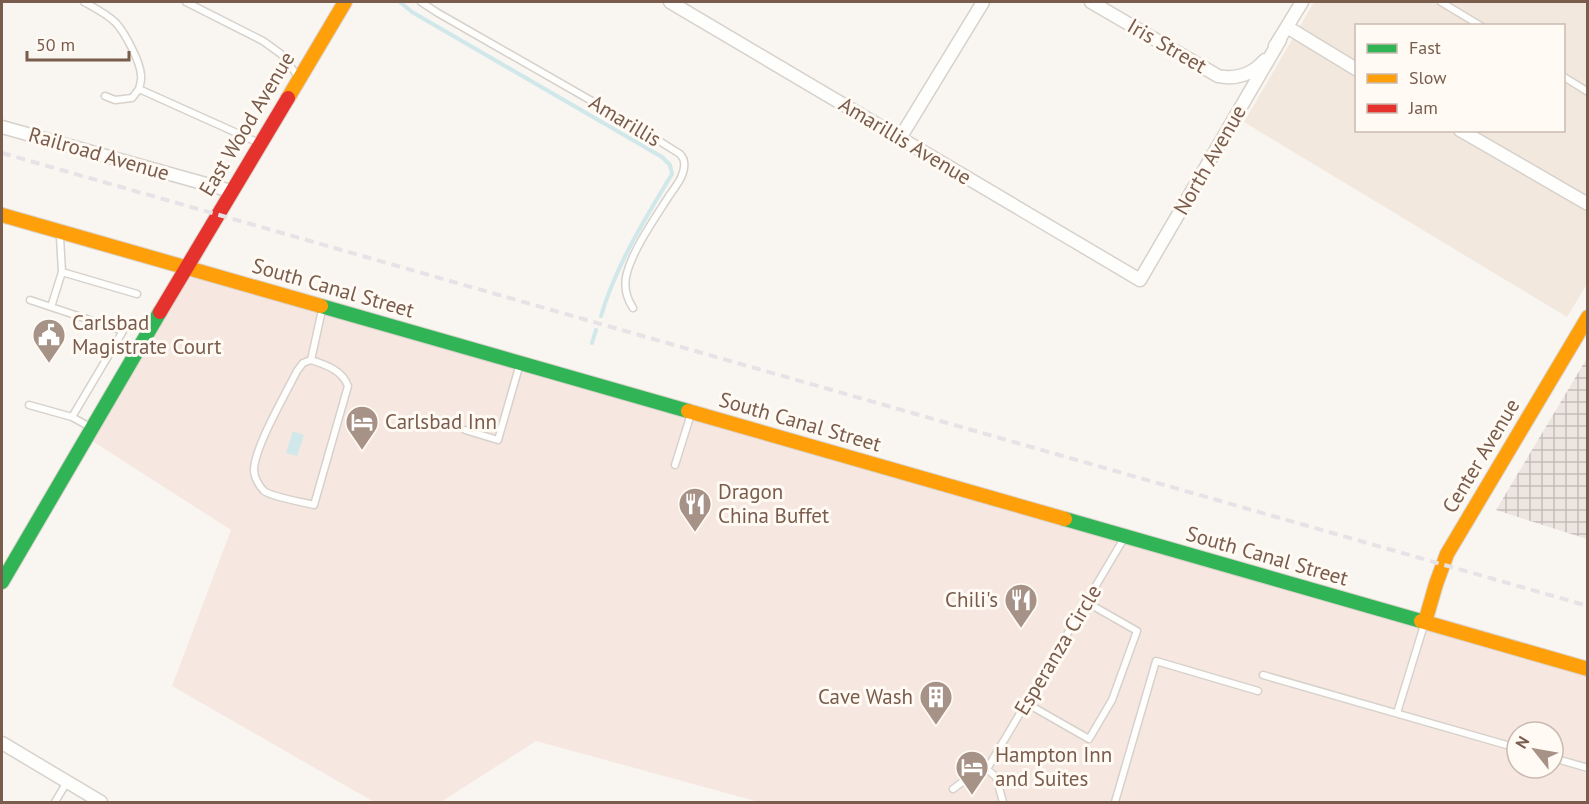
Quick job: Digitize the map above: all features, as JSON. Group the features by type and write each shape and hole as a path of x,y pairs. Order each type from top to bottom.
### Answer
{"main road":[{"name":"East Wood Avenue","path":"2,582 186,267 345,2"},
{"name":"South Canal Street","path":"2,215 1587,670"},
{"name":"Center Avenue","path":"1425,622 1448,554 1587,317"}],"street":[{"name":"Amarillis Avenue","path":"670,2 1140,280"},
{"path":"900,138 983,2"},
{"name":"Iris Street","path":"1091,2 1218,76 1227,78 1247,74"},
{"name":"North Avenue","path":"1140,280 1302,2"},
{"path":"1287,27 1355,68"},
{"name":"North Avenue","path":"1247,74 1261,65 1280,40"},
{"name":"Railroad Avenue","path":"2,127 231,191"},
{"path":"1464,132 1587,204"},
{"path":"2,742 101,802"}],"lane":[{"path":"84,2 103,12 117,24 128,39 141,75 139,89 132,98 115,100 105,96"},
{"path":"186,2 263,41 281,54 299,77"},
{"name":"Amarillis","path":"421,2 680,154 684,163 683,172 630,264 626,277 628,299 633,308"},
{"path":"1441,2 1478,24"},
{"path":"1565,78 1587,92"},
{"path":"139,89 260,143"},
{"path":"51,307 62,272 60,231"},
{"path":"62,272 137,294"},
{"path":"30,300 123,331 72,417"},
{"path":"311,360 323,306"},
{"path":"311,360 333,368 345,378 348,386 314,505 267,493 259,486 254,472 256,458 263,440 297,371 303,363 311,360"},
{"path":"465,430 498,440 520,363"},
{"path":"29,405 72,417 92,428"},
{"path":"675,465 691,412"},
{"name":"Esperanza Circle","path":"989,765 1125,537"},
{"path":"1026,703 1089,739 1112,700 1137,631 1086,602"},
{"path":"1397,713 1425,622"},
{"path":"1115,802 1156,661 1258,691"},
{"path":"1263,675 1505,744"},
{"path":"1565,762 1587,768"},
{"path":"953,789 976,769 989,765 996,777 1003,802"},
{"path":"56,802 67,782"}],"shaded area":[{"path":"1314,2 1587,2 1587,284 1567,317 1244,122"},
{"path":"186,267 1587,669 1587,802 759,802 536,741 441,802 374,802 172,686 231,530 86,437"},
{"path":"1587,358 1587,539 1496,510"}],"water":[{"path":"293,431 304,435 297,456 286,453"}],"waterway":[{"path":"400,2 412,12 662,157 670,165 672,174 623,261 601,316"},
{"path":"592,343 596,330"}],"railway":[{"path":"2,153 1588,606"}],"traffic: fast":[{"path":"321,306 688,411"},
{"path":"2,582 160,312"},
{"path":"1065,519 1421,621"}],"traffic: slow":[{"path":"288,98 345,2"},
{"path":"2,215 321,306"},
{"path":"1425,622 1447,554 1588,317"},
{"path":"688,411 1065,519"},
{"path":"1421,621 1588,669"}],"traffic: jam":[{"path":"160,312 288,98"}],"place":[{"name":"Carlsbad Magistrate Court","path":"49,364"},
{"name":"Carlsbad Inn","path":"362,451"},
{"name":"Dragon China Buffet","path":"695,533"},
{"name":"Chili's","path":"1021,629"},
{"name":"Cave Wash","path":"936,726"},
{"name":"Hampton Inn and Suites","path":"972,796"}]}
